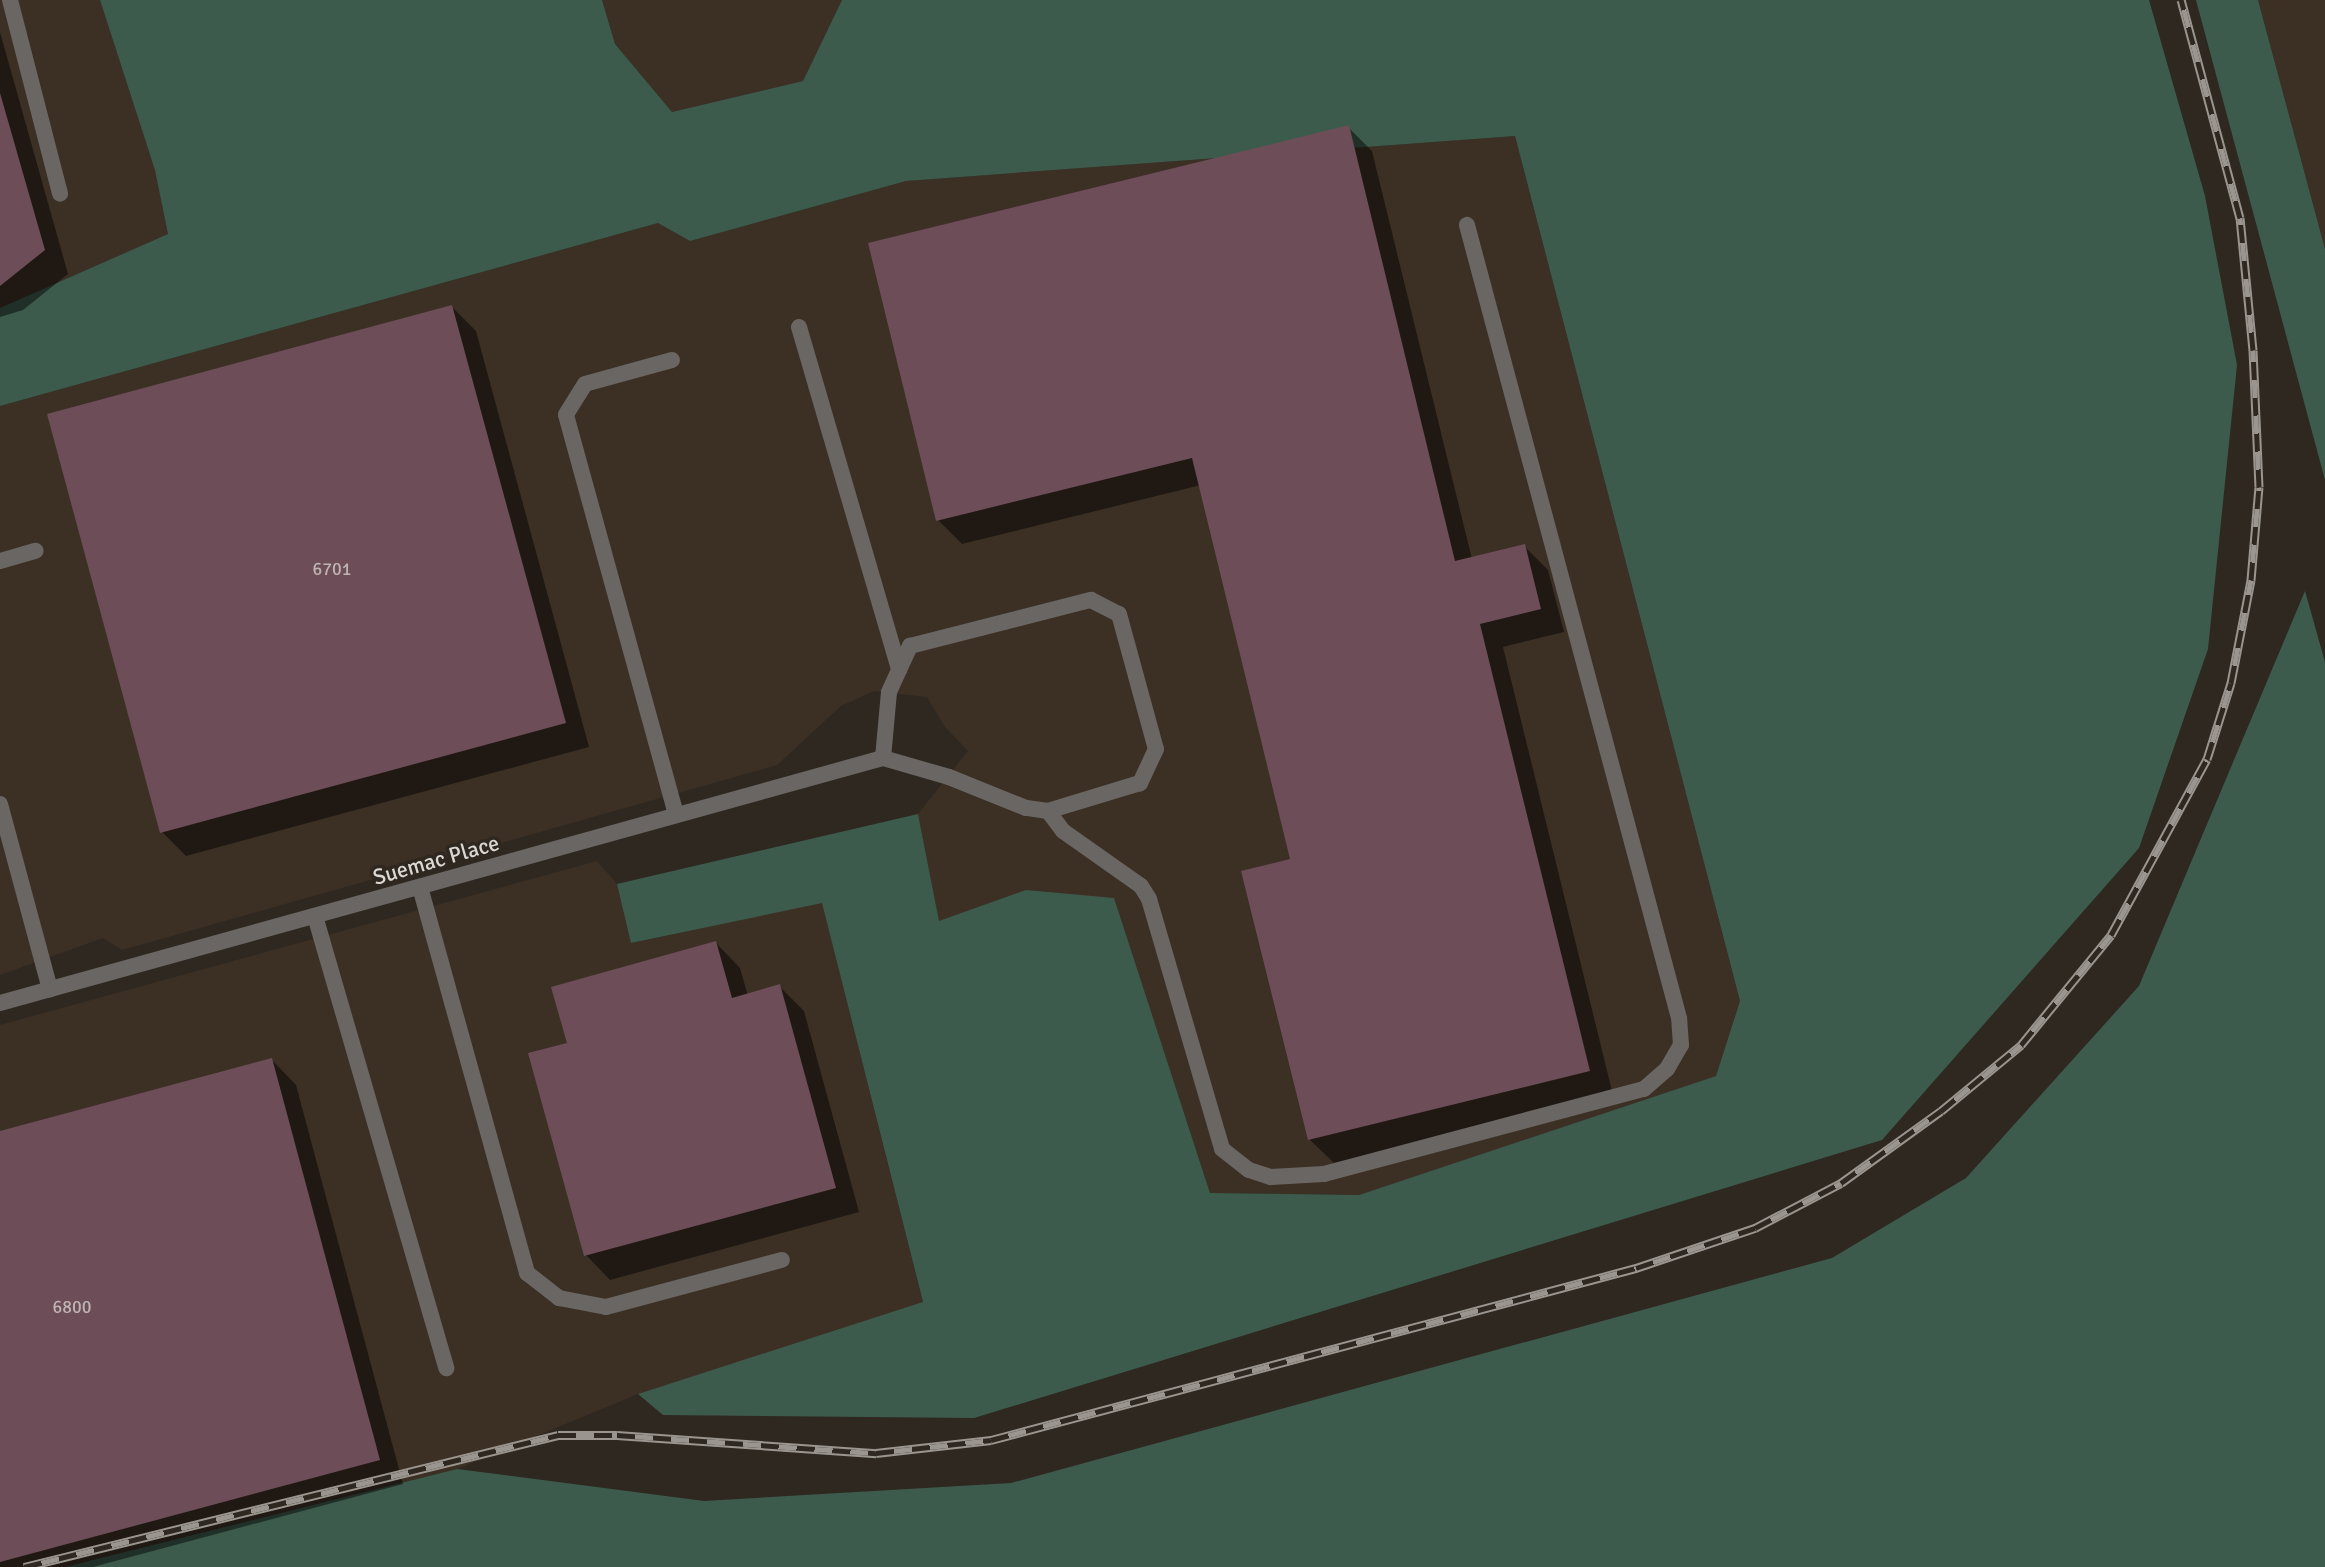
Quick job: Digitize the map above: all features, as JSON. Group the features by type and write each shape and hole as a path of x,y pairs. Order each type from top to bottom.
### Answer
{"street":[{"path":"10,0 60,194"},
{"path":"1048,811 1063,831 1141,886 1149,899 1222,1149 1249,1170 1271,1177 1324,1174 1644,1089 1667,1069 1681,1045 1679,1018 1467,225"},
{"path":"799,327 899,670"},
{"path":"672,360 585,384 566,415 676,815"},
{"path":"0,561 36,551"},
{"path":"1091,600 1119,614 1156,749 1140,783 1048,811 1026,808 949,777 883,758 889,692 899,670 910,646 1091,600"},
{"name":"Suemac Place","path":"0,1003 883,758"},
{"path":"0,804 50,989"},
{"path":"420,887 527,1273 559,1298 606,1307 782,1260"},
{"path":"315,916 446,1368"}],"shaded area":[{"path":"0,0 100,0 156,170 168,234 0,308"},
{"path":"602,0 842,0 803,81 672,112 615,44"},
{"path":"2258,0 2325,0 2325,249"},
{"path":"1515,136 1740,1001 1716,1076 1359,1195 1210,1193 1114,899 1026,890 939,922 918,814 968,751 945,727 927,697 874,691 841,706 777,765 122,950 103,938 0,975 0,406 658,223 690,241 906,181"},
{"path":"597,861 617,884 632,943 822,902 923,1303 638,1394 457,1469 65,1567 0,1567 0,1025"}],"green space":[{"path":"100,0 602,0 615,44 672,112 803,81 842,0 2149,0 2205,196 2237,365 2208,649 2139,848 1882,1140 974,1418 663,1415 638,1394 923,1302 822,903 631,943 617,884 918,814 939,921 1026,890 1114,898 1210,1193 1359,1195 1716,1076 1740,1001 1515,136 906,181 690,241 658,223 0,406 0,308 168,234 155,170"},
{"path":"2196,0 2258,0 2325,249 2325,480"},
{"path":"2305,591 2325,662 2325,1567 65,1567 457,1469 704,1501 1011,1483 1832,1258 1966,1178 2139,986"}],"building":[{"path":"0,93 45,250 0,286"},
{"path":"1349,125 1455,561 1525,544 1541,609 1480,624 1590,1071 1308,1140 1241,871 1290,859 1192,458 936,521 868,243"},
{"path":"452,305 566,723 160,833 47,414"},
{"path":"716,941 732,998 780,984 836,1188 584,1256 528,1053 567,1043 551,987"},
{"path":"272,1058 380,1460 0,1562 0,1131"}],"railway":[{"path":"24,1567 558,1435 617,1435 876,1453 991,1440 1636,1268 1755,1228 1841,1183 1941,1111 2021,1045 2111,935 2207,759 2231,683 2251,580 2259,487 2253,350 2240,218 2181,0"}]}
